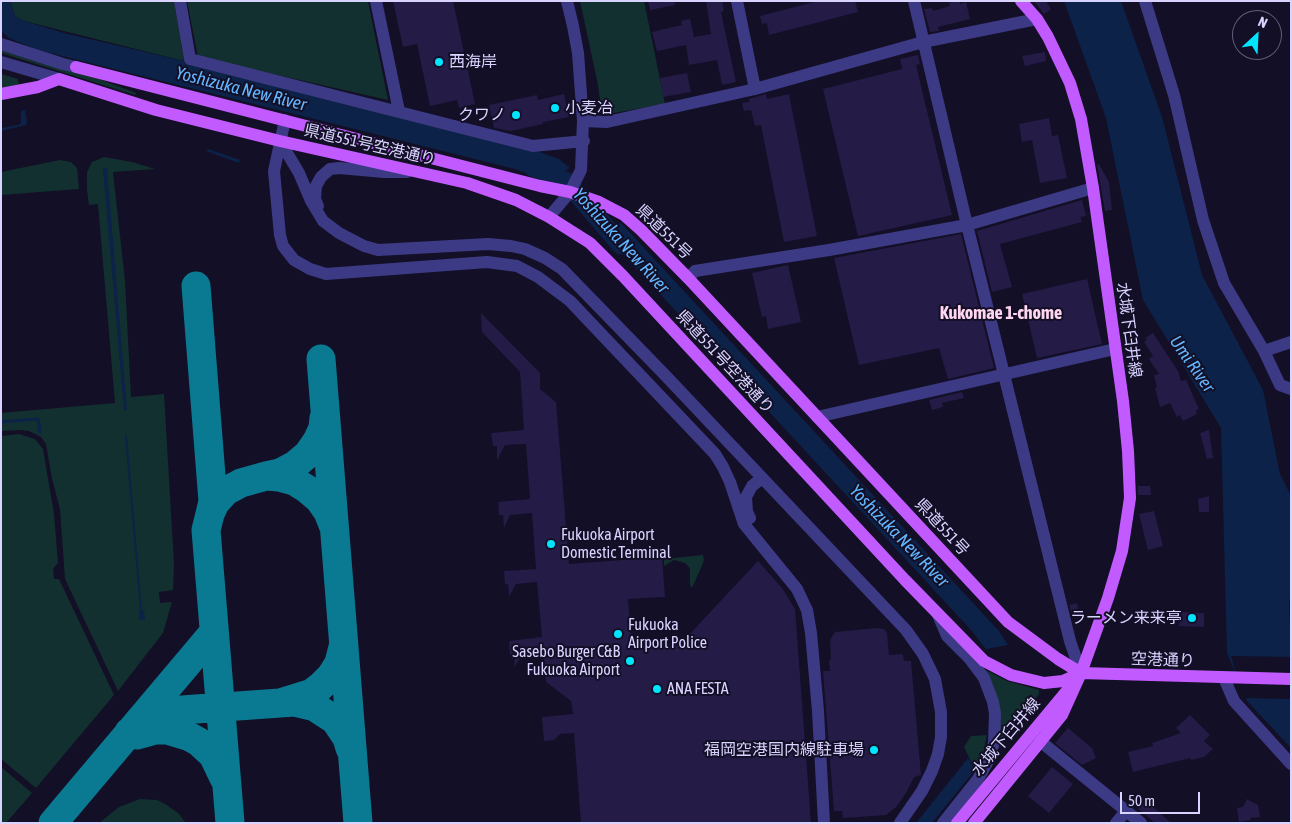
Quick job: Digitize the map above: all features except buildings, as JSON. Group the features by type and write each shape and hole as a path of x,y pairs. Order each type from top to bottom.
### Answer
{"main road":[{"name":"水城下臼井線","path":"974,823 1062,715 1082,673 1108,598 1122,551 1130,498 1128,451 1115,349 1093,188 1081,119 1070,83 1048,37 1037,19 1021,1"},
{"name":"県道551号","path":"76,66 540,186 570,192 599,202 624,215 688,278 1008,622 1058,660 1082,673"},
{"path":"1,94 38,87 59,80"},
{"name":"県道551号空港通り","path":"59,80 156,110 494,191 549,217 590,243 623,276 938,615 984,661 1011,675 1044,683 1064,681 1082,673"},
{"name":"水城下臼井線","path":"957,823 1082,673"},
{"name":"空港通り","path":"1082,673 1291,679"}],"street":[{"path":"180,1 190,59 533,146 584,141"},
{"path":"376,1 400,111"},
{"path":"549,217 570,192 581,170 584,141 578,53 566,1"},
{"path":"737,1 755,89"},
{"path":"914,1 967,225 1070,641 1082,673"},
{"path":"1145,1 1174,95 1203,220 1224,283 1264,351 1280,385 1291,389"},
{"path":"583,120 607,122 755,89 923,42 1037,19"},
{"path":"1,44 56,62 76,66"},
{"path":"1,62 59,80"},
{"path":"285,120 274,171 280,235 283,246 294,260 310,269 326,274 487,262 517,266 538,277 570,301 715,454 724,467 744,524 797,588 807,610 818,711 824,823"},
{"path":"280,141 299,173 311,202 323,221 356,243 378,250 488,244 505,245 525,249 545,258 562,269 577,282 906,630 919,646 932,671 941,712 941,737 932,771 922,791 900,823"},
{"path":"323,221 315,199 316,186 321,177 330,169 420,172"},
{"path":"688,278 695,271 829,250 967,225 1093,188"},
{"path":"1264,351 1291,342"},
{"path":"818,417 1115,349"},
{"path":"762,478 752,486 746,497 746,502 747,512 766,552"},
{"path":"938,615 947,636 969,658 984,678 993,702 996,722 994,743 987,763 978,779 943,823"},
{"path":"1224,678 1234,701 1291,764"},
{"path":"1040,741 1141,823"},
{"path":"1116,823 1126,811"}],"green space":[{"path":"10,1 174,1 184,61 24,21 15,16"},
{"path":"187,1 368,1 388,100 198,57"},
{"path":"580,1 644,1 665,104 602,115 598,85"},
{"path":"1,50 96,78 136,93 135,95 1,53"},
{"path":"1,74 18,79 19,86 1,89"},
{"path":"104,157 132,162 155,169 113,172 125,281 131,397 164,394 174,564 173,590 159,592 160,603 172,602 163,633 118,691 65,579 60,509 52,479 46,444 41,437 29,431 1,431 1,413 115,403 98,204 89,205 87,190 87,172 92,162"},
{"path":"60,160 71,162 77,168 79,189 1,195 1,172"},
{"path":"19,434 35,439 43,449 54,514 58,563 53,569 54,579 59,579 114,695 36,788 1,759 1,436"},
{"path":"703,555 704,560 692,588 690,585 690,568 685,563 674,560 664,566 664,559"},
{"path":"984,669 1007,681 1039,690 1039,694 1001,742 998,741"},
{"path":"987,735 983,753 975,770 964,747 971,736"},
{"path":"1,767 32,793 6,823 1,823"},
{"path":"140,799 157,800 165,804 178,813 186,823 99,823 119,807"}],"water":[{"path":"1,1 10,1 15,16 24,21 64,33 184,61 531,149 559,159 570,168 548,181 537,175 519,170 38,50 9,38 1,31"},
{"name":"Umi River","path":"1064,1 1121,1 1162,117 1202,275 1263,390 1280,474 1291,496 1291,594 1289,602 1291,748 1247,701 1227,653 1221,428 1143,300 1106,118"},
{"path":"25,110 26,125 1,131 1,128 21,123 21,111"},
{"path":"208,149 240,160 239,163 206,151"},
{"path":"104,167 107,169 127,410 124,410"},
{"path":"621,223 999,631 1008,645 986,649 971,630 599,228"},
{"path":"125,436 127,436 142,610 144,610 145,620 139,620 140,610"},
{"path":"968,758 975,770 932,823 916,823"}],"pier":[{"path":"1231,656 1291,657 1291,699 1243,698"}],"waterway":[{"name":"Yoshizuka New River","path":"533,167 567,182 621,245"},
{"path":"1,422 38,419 40,432"}],"taxiway":[{"path":"196,286 213,501 210,514"},
{"path":"321,359 358,823"},
{"path":"266,476 280,473 295,465 308,454 323,428 324,418"},
{"path":"230,823 206,530 210,514 215,503 226,491 241,483 266,476 279,477 294,481 319,499 328,512 334,527"},
{"path":"53,823 214,632"},
{"path":"283,702 312,693 321,686 331,676 339,663 343,647"},
{"path":"129,732 165,713 182,710 294,702 315,707 335,720 347,738 350,748"},
{"path":"137,735 155,730 167,730 190,737 199,742 213,755 224,778"}],"place":[{"name":"西海岸","path":"439,62"},
{"name":"小麦冶","path":"555,108"},
{"name":"クワノ","path":"516,115"},
{"name":"Fukuoka Airport Domestic Terminal","path":"551,544"},
{"name":"ラーメン来来亭","path":"1192,618"},
{"name":"Fukuoka Airport Police","path":"618,634"},
{"name":"Sasebo Burger C&B Fukuoka Airport","path":"630,661"},
{"name":"ANA FESTA","path":"657,689"},
{"name":"福岡空港国内線駐車場","path":"874,750"}],"district":[{"name":"Kukomae 1-chome","path":"1001,313"}]}
